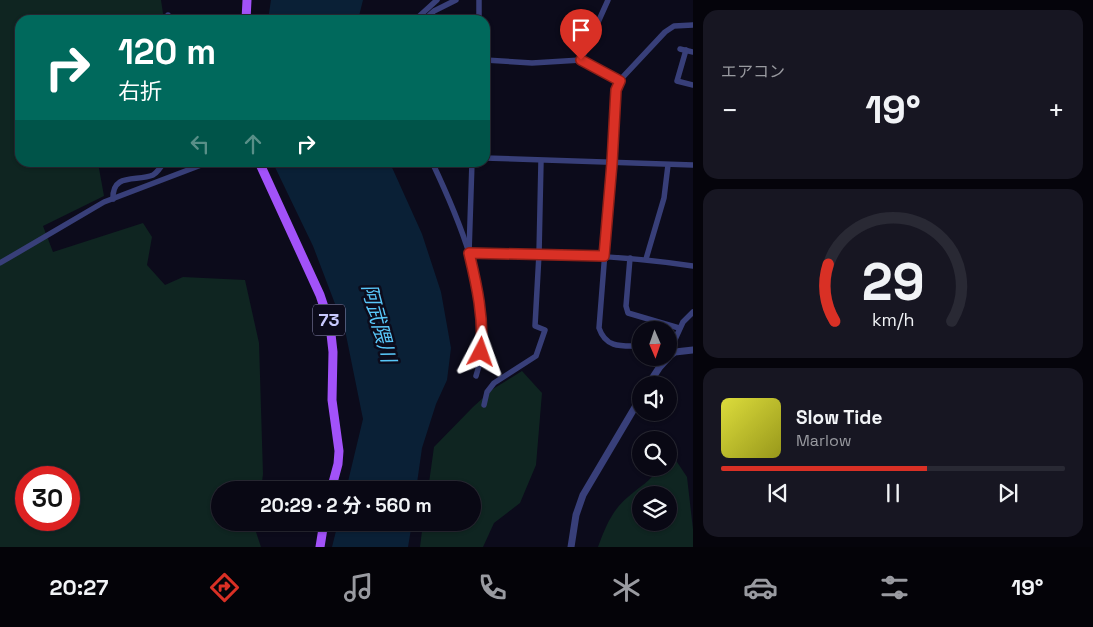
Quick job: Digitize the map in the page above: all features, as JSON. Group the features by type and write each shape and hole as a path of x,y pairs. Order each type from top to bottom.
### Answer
{"main road":[{"path":"246,0 246,15"},
{"name":"73","path":"261,167 320,295 330,324 333,352 332,400 339,451 333,481"},
{"path":"320,547 323,531"}],"street":[{"path":"419,15 437,0"},
{"path":"430,15 456,0"},
{"path":"479,0 479,15"},
{"path":"581,60 608,0"},
{"path":"632,345 610,344 601,333 600,315 616,90 620,81 666,32 674,26 693,25"},
{"path":"693,52 683,49 677,80 693,85"},
{"path":"490,60 532,63 581,60 620,81"},
{"path":"490,158 693,165"},
{"path":"484,405 487,392 494,383 536,356 545,330 535,326 541,161"},
{"path":"646,259 664,198 668,164"},
{"path":"113,199 114,188 119,182 153,175 161,167"},
{"path":"0,264 84,213 113,199 196,167"},
{"path":"434,167 469,253 480,301 482,344 476,376"},
{"path":"469,253 472,167"},
{"path":"469,253 604,256 646,259 693,266"},
{"path":"630,258 626,306 628,313 679,328 693,312"},
{"path":"678,351 693,350"},
{"path":"571,547 576,516 583,495 632,412"}],"green space":[{"path":"0,0 161,0 163,15 15,15 15,167 99,167 104,196 43,226 53,252 143,223 152,237 147,265 165,285 183,277 245,280 259,343 262,481 211,481 211,531 256,531 261,547 0,547"},
{"path":"522,371 542,393 536,465 520,503 494,523 483,547 420,547 422,531 481,531 481,481 429,481 434,447 493,389"},
{"path":"677,462 687,477 693,529 693,547 598,547 610,520 622,502 632,493 632,531 677,531 677,486 641,486 653,476 677,476"}],"water":[{"path":"271,0 363,0 359,15 269,15"},
{"name":"阿武隈川","path":"275,167 392,167 422,234 441,292 451,348 447,380 436,404 422,448 417,481 348,481 363,419 345,330 313,246"},
{"path":"336,531 411,531 408,547 332,547"}],"route":[{"path":"481,352 482,321 480,301 469,253 604,256 616,90 620,81 581,60"}]}
